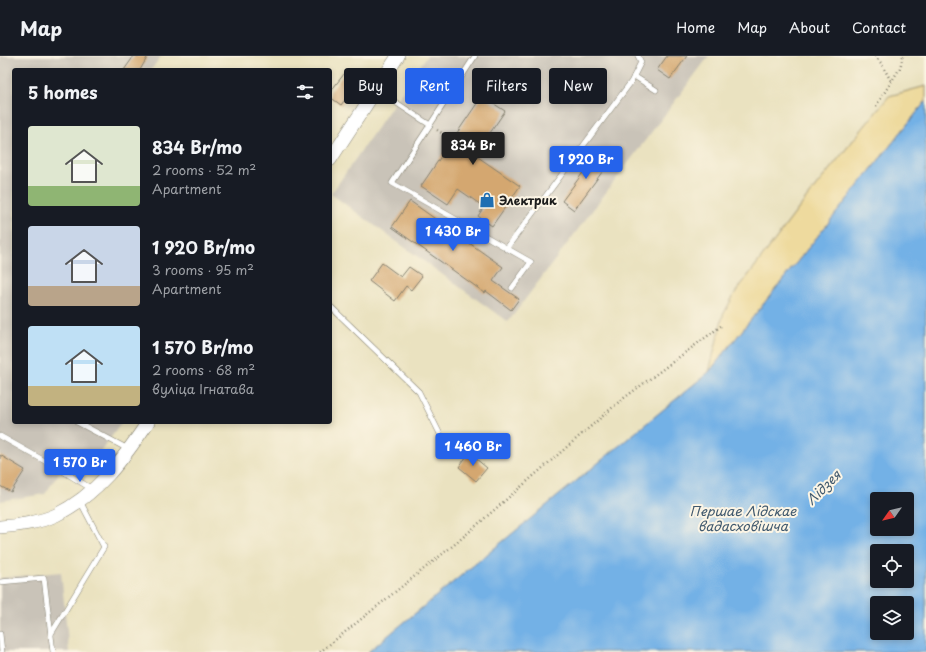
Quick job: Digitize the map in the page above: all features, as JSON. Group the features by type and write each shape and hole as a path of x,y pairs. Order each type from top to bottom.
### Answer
{"street":[{"path":"390,68 398,56"},
{"path":"332,157 367,104"},
{"path":"0,528 19,526 56,515 79,500 110,474 147,424"}],"lane":[{"path":"475,56 392,183 531,262 512,288"},
{"path":"506,249 631,82 641,62 638,56"},
{"path":"634,76 656,90"},
{"path":"397,104 430,125"},
{"path":"332,308 419,392 441,436"},
{"path":"81,424 129,450"},
{"path":"0,436 93,489"},
{"path":"51,634 104,547 79,500"},
{"path":"0,582 44,578 53,652"},
{"path":"0,634 2,652"}],"path":[{"path":"875,56 891,82"},
{"path":"876,106 900,68 903,56"},
{"path":"430,125 452,140"},
{"path":"320,652 455,544 620,402 720,326"}],"shaded area":[{"path":"0,56 161,56 152,68 12,68 12,424 121,424 93,462 72,449 61,470 45,494 0,501"},
{"path":"427,56 709,56 508,322 332,195 332,193 394,104 397,104 397,99 405,88 405,104 464,104 464,68 419,68"},
{"path":"61,572 69,652 0,652 0,578"}],"sand":[{"path":"926,86 926,101 709,372 723,315 735,293 808,196 889,96"}],"water":[{"name":"Першае Лідскае вадасховішча","path":"926,101 926,652 368,652 709,372"}],"building":[{"path":"134,56 148,56 141,68 125,68"},
{"path":"667,56 687,56 670,79 657,70"},
{"path":"344,74 344,101 341,105 332,98 332,89"},
{"path":"477,104 494,104 505,111 475,155 520,186 492,226 478,216 484,207 458,189 448,204 421,186"},
{"path":"599,151 611,160 574,210 562,201"},
{"path":"410,201 503,267 493,281 519,299 511,310 486,291 485,293 392,227"},
{"path":"382,263 401,277 409,267 422,276 411,290 406,286 395,301 369,281"},
{"path":"469,453 487,468 476,481 459,467"},
{"path":"0,455 25,470 11,492 0,486"}],"place":[{"name":"Электрик","path":"487,200"}],"water label":[{"name":"Лідзея","path":"823,487"}]}
